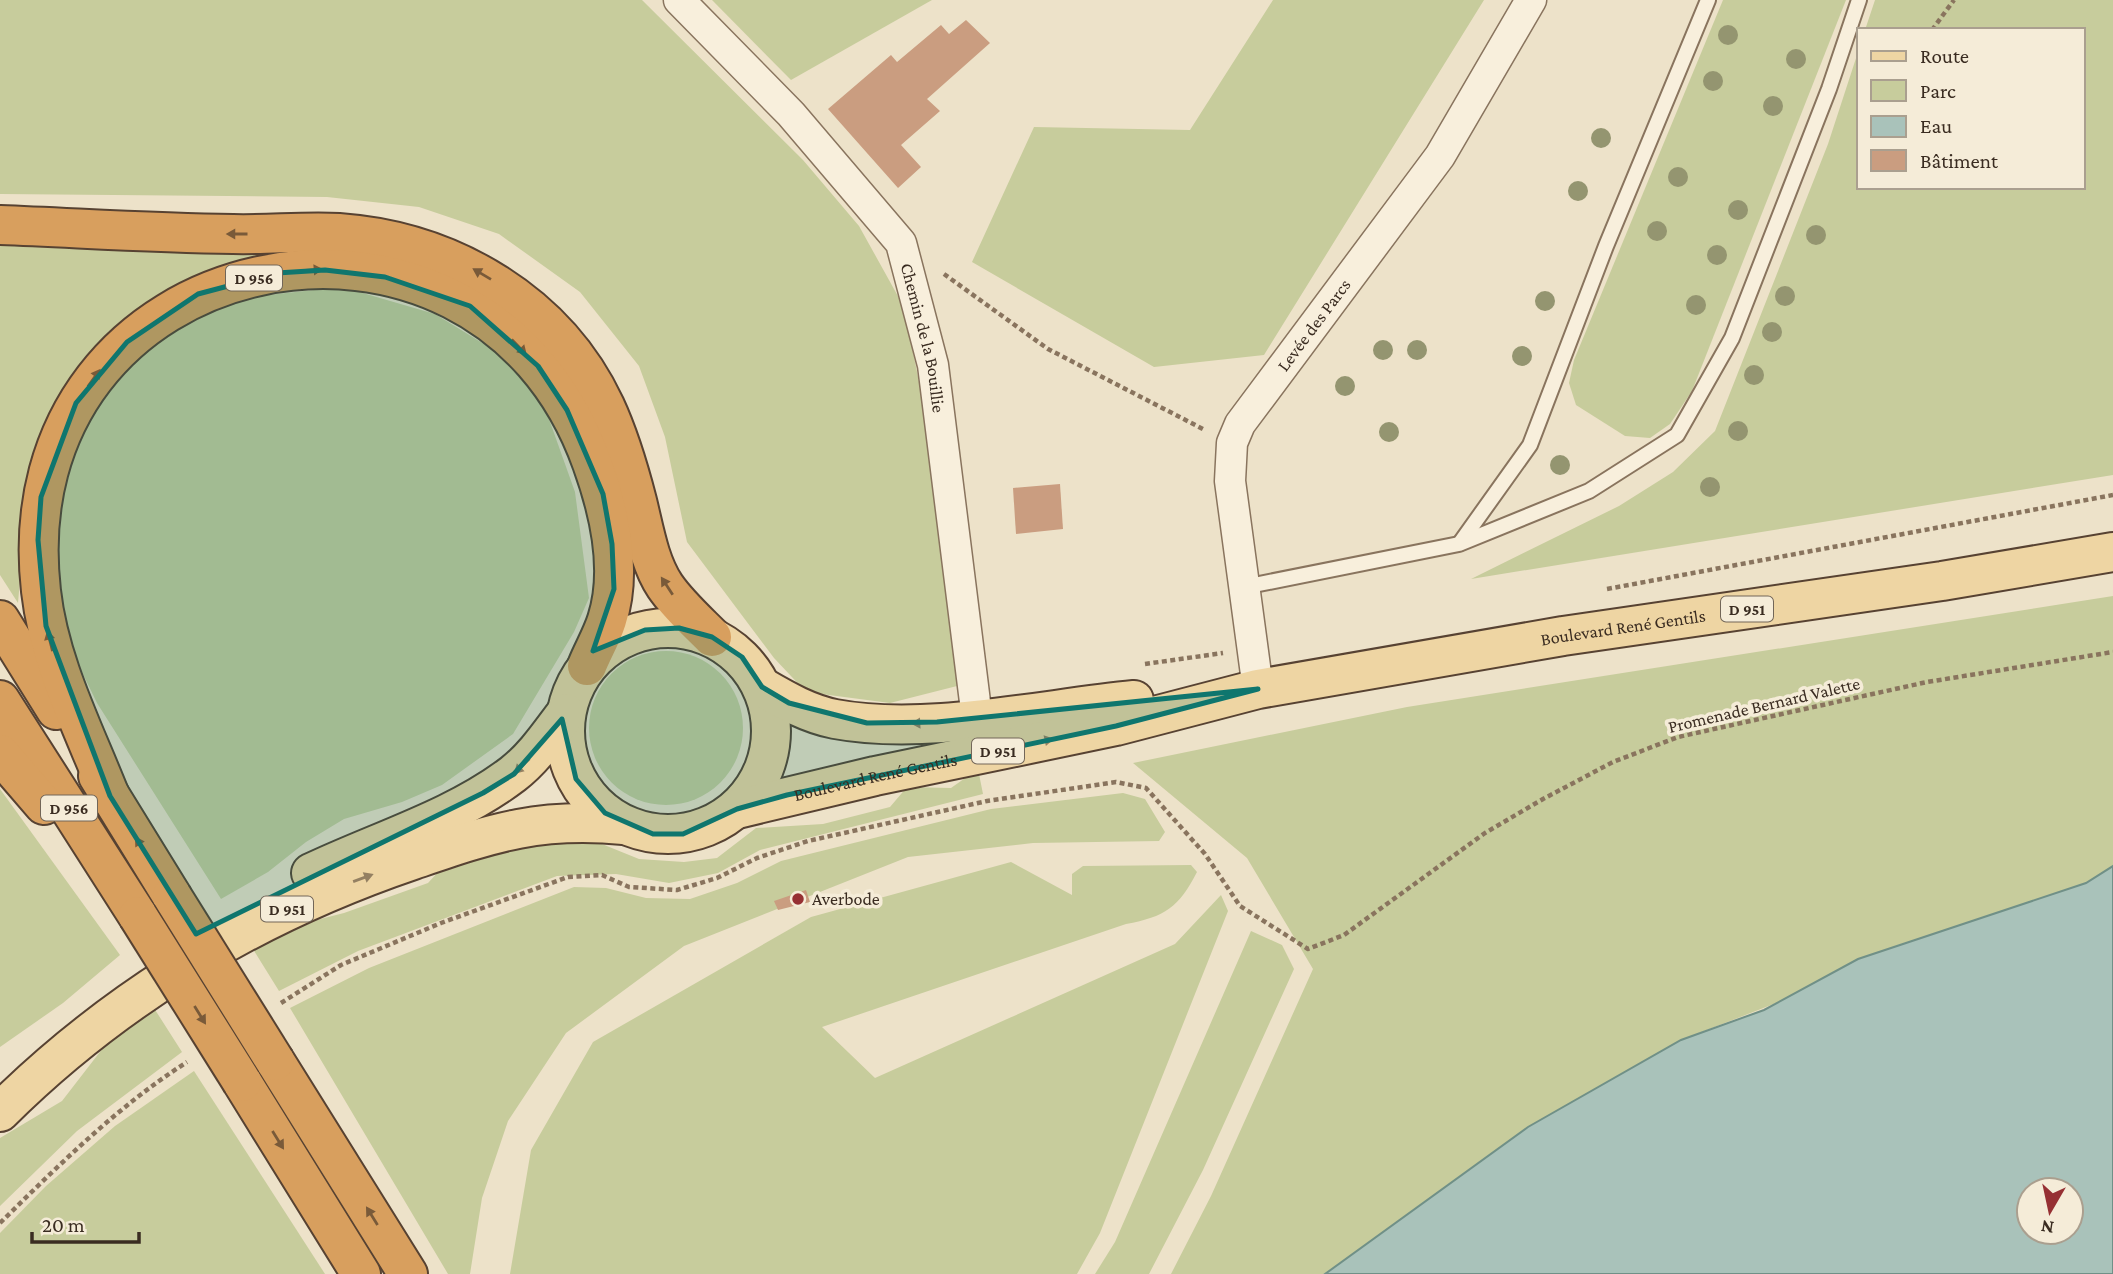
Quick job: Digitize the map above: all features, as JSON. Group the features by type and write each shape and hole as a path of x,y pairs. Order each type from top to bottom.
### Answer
{"highway":[{"path":"0,225 233,234 338,233 384,239 428,250 468,266 535,311 588,376 605,406 619,443 653,562 665,586 712,637"},
{"name":"D 956","path":"110,796 53,653 46,626 38,540 41,497 57,446 76,403 101,369 127,342 162,314 198,293 235,282 276,273 326,270 385,276 427,287 470,306 506,333 538,366 586,448 603,494 612,544 614,589 608,620 587,666"},
{"name":"D 956","path":"0,620 408,1274"},
{"name":"D 956","path":"0,700 138,916 360,1274"},
{"name":"D 956","path":"0,754 138,916"}],"main road":[{"name":"Boulevard René Gentils","path":"762,687 799,707 834,719 902,724 977,718 1258,689 1563,636 1941,581 2113,552"},
{"name":"D 951","path":"0,1112 26,1086 133,998 252,926 315,895 494,833 536,824 578,821 624,825 653,834 683,834 712,825 737,809 752,793 764,773 772,730 762,687 742,657 712,637 679,628 645,629 612,643 587,666 573,688 566,713 565,736 576,779 605,813 624,825"},
{"name":"Boulevard René Gentils","path":"737,809 863,778 1116,726 1258,689"},
{"name":"D 951","path":"0,1074 130,972 244,906 362,849 436,818 514,774 537,751 566,713"}],"street":[{"name":"Chemin de la Bouillie","path":"679,0 791,114 901,243 933,365 977,718"},
{"name":"Levée des Parcs","path":"1258,689 1230,481 1232,443 1240,424 1440,156 1531,0"}],"lane":[{"path":"1459,544 1530,444 1606,246 1708,0"},
{"path":"1244,587 1459,544 1589,491 1677,435 1732,338 1829,89 1859,0"}],"path":[{"path":"1933,28 1954,0"},
{"path":"901,243 1048,349 1232,443"},
{"path":"1594,591 2113,495"},
{"path":"1133,666 1253,648"},
{"name":"Promenade Bernard Valette","path":"274,1007 341,965 441,923 568,877 602,875 629,887 677,890 717,878 757,858 808,841 987,801 1079,785 1116,782 1146,788 1205,854 1240,906 1308,949 1344,935 1485,834 1543,799 1613,762 1678,737 1927,682 2113,652"},
{"path":"0,1223 62,1162 151,1084 196,1056"}],"highlighted area":[{"path":"325,270 385,277 470,306 538,366 567,410 603,494 612,544 614,589 593,651 645,630 679,628 712,637 742,657 762,687 789,703 867,723 937,722 1258,689 1116,726 787,795 737,809 683,834 653,834 605,813 576,779 562,719 514,774 483,793 196,934 110,796 46,626 38,540 41,497 76,403 127,342 198,294 277,273"}],"green space":[{"path":"0,0 642,0 803,160 859,226 904,307 921,392 957,686 890,703 806,692 774,658 687,542 665,437 639,366 580,292 499,234 419,207 327,197 0,194"},
{"path":"712,0 932,0 791,80"},
{"path":"1273,0 1484,0 1264,355 1154,367 972,262 1034,127 1190,130"},
{"path":"1723,0 1846,0 1692,391 1670,424 1650,438 1625,436 1576,405 1569,383 1574,360"},
{"path":"1875,0 2113,0 2113,475 1471,579 1619,506 1673,472 1715,431 1828,144 1857,55 1857,189 2085,189 2085,28 1866,28"},
{"path":"0,242 282,254 194,281 122,326 78,378 40,447 25,521 18,603 0,575"},
{"path":"342,287 435,314 497,352 544,405 575,492 589,598 574,632 513,734 442,785 402,802 344,819 306,842 268,872 221,899 97,703 62,631 56,567 60,475 94,407 138,353 196,315 258,296"},
{"path":"2113,596 2113,866 2086,883 1681,1040 1453,1182 1325,1274 1171,1274 1211,1196 1313,969 1247,858 1133,763 1407,707"},
{"path":"666,651 695,657 720,674 737,699 743,728 737,757 720,782 695,799 666,805 637,799 612,782 595,757 589,728 595,699 612,674 637,657"},
{"path":"978,769 983,794 760,850 718,873 669,883 616,874 557,876 358,951 279,991 251,946 281,929 344,913 428,883 440,870 548,838 597,842 639,859 684,862 717,858 756,828 823,824 890,807 907,787 951,788"},
{"path":"0,789 120,955 63,1003 0,1047"},
{"path":"1123,793 1145,799 1165,832 1159,841 1033,843 908,857 684,946 566,1033 508,1121 482,1198 470,1274 448,1274 290,1008 369,968 574,887 606,888 646,898 690,899 737,883 781,861 991,809"},
{"path":"1011,862 1072,895 1072,874 1083,866 1191,865 1197,872 1184,894 1161,914 822,1027 875,1078 1175,944 1221,895 1228,911 1100,1233 1077,1274 510,1274 531,1150 593,1042 811,917"},
{"path":"1251,931 1282,945 1294,969 1203,1170 1149,1274 1095,1274 1115,1242"},
{"path":"152,1005 182,1052 77,1131 0,1206 0,1138 62,1101 120,1026"},
{"path":"194,1071 325,1274 0,1274 0,1233 46,1186 115,1126"}],"water":[{"path":"2113,866 2113,1274 1325,1274 1528,1127 1681,1040 1764,1010 1858,959 2086,883"}],"building":[{"path":"966,20 990,43 927,99 940,111 901,145 921,167 898,188 828,109 891,55 897,62 941,25 949,34"},
{"path":"1060,484 1063,529 1016,534 1013,488"},
{"name":"Averbode","path":"806,890 810,902 778,910 774,901"}],"place":[{"name":"Averbode","path":"798,899"}]}
